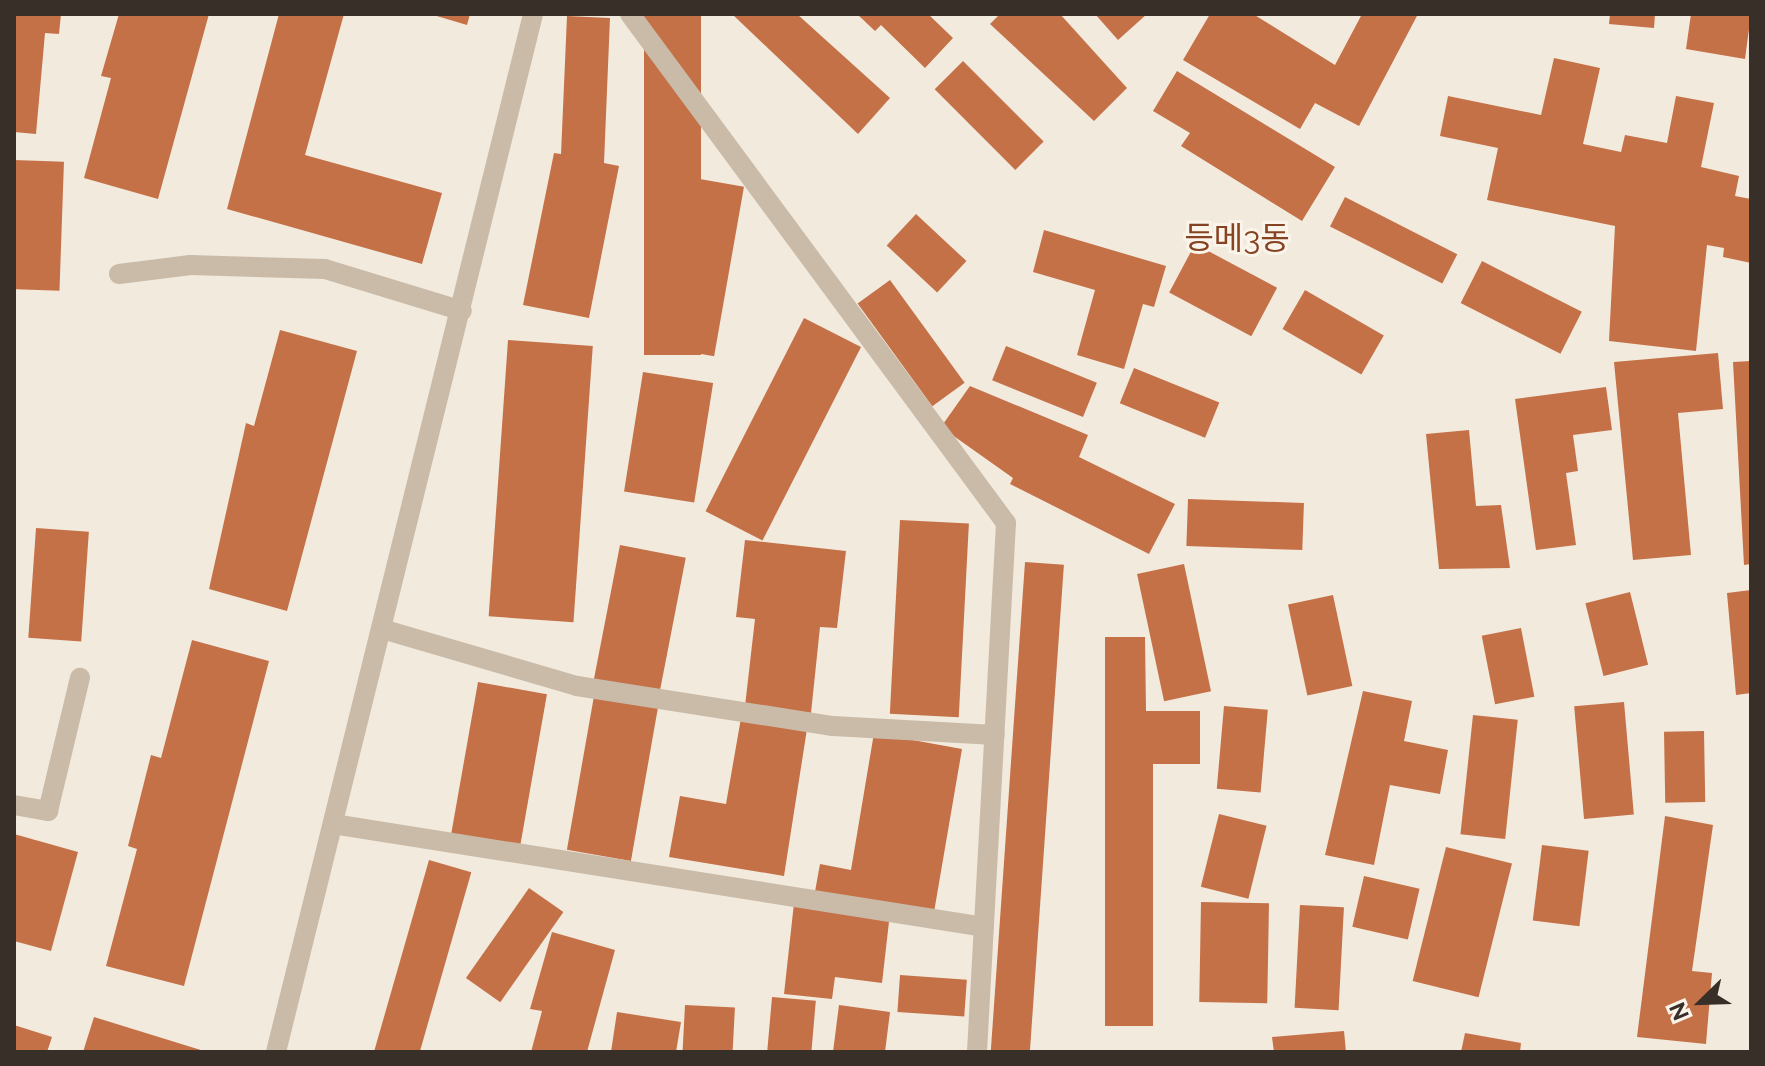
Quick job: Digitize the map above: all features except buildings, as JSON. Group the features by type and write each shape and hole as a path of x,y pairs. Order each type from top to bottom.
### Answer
{"street":[{"path":"276,1052 462,311 533,14"},
{"path":"630,14 1006,523 977,1052"},
{"path":"119,274 190,265 325,269 462,311"},
{"path":"382,629 577,686 833,726 995,735"},
{"path":"14,805 48,811 80,678"},
{"path":"333,824 984,927"}],"district":[{"name":"등메3동","path":"1237,238"}]}
